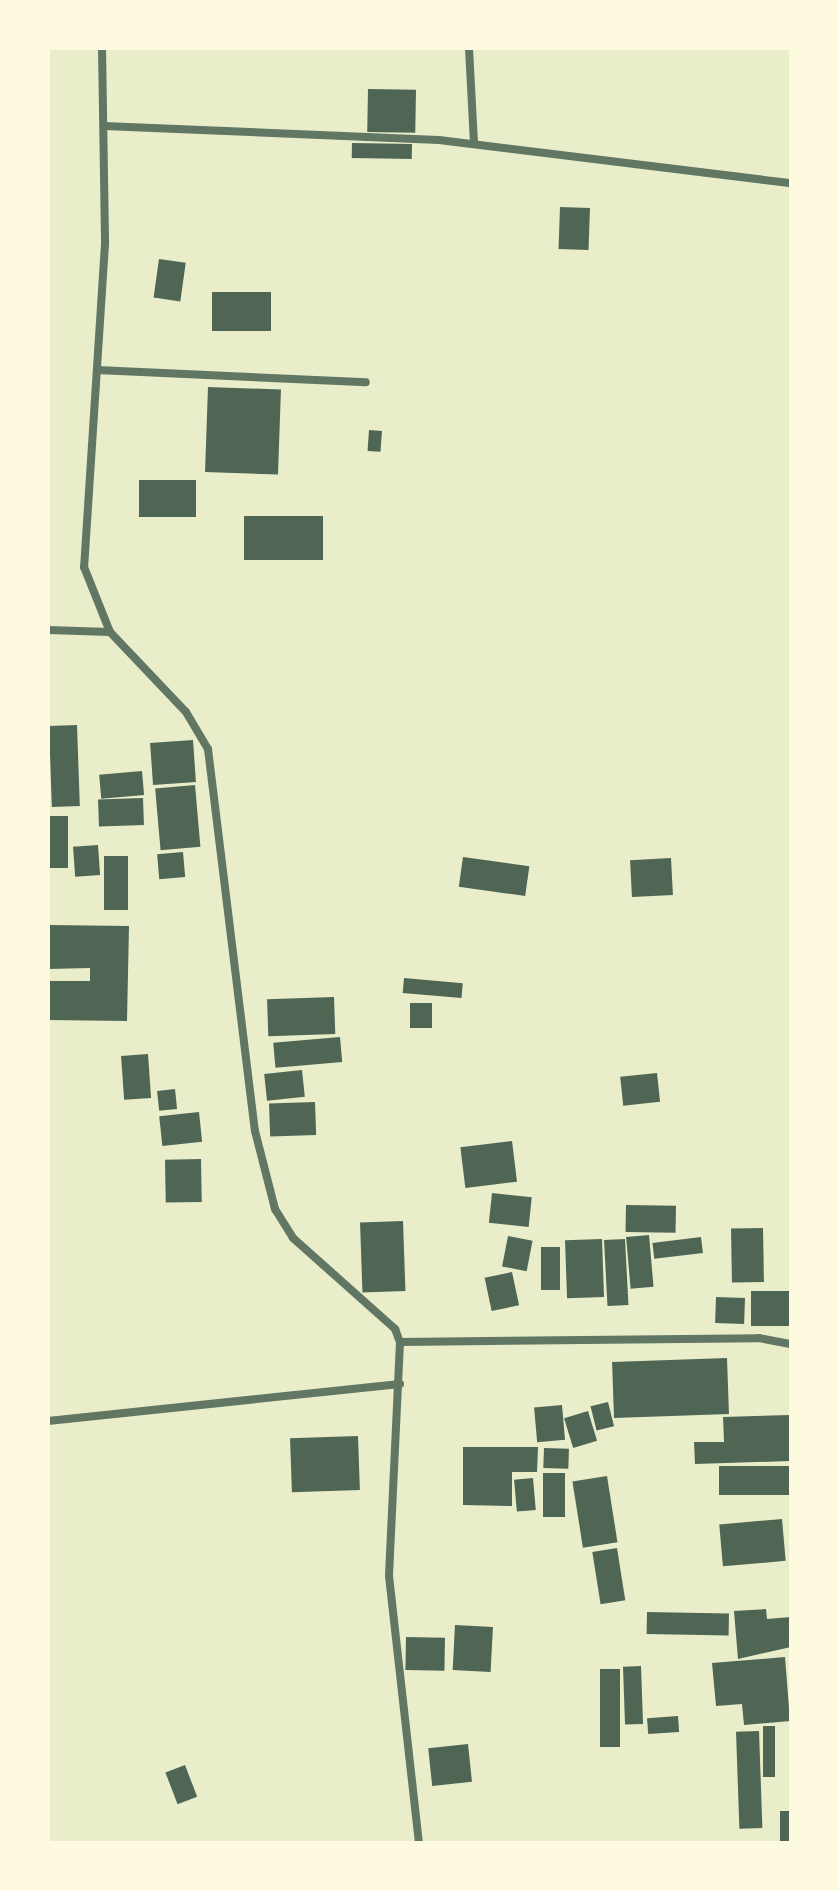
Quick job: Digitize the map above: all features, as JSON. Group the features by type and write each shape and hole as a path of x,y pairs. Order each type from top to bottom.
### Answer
{"street":[{"path":"102,48 104,126 97,370 84,567 110,632 186,712 208,749 255,1131 275,1209 293,1238 400,1342 759,1338 791,1344"},
{"path":"469,48 474,144"},
{"path":"104,126 474,144 791,183"},
{"path":"97,370 366,382"},
{"path":"48,630 110,632"},
{"path":"400,1342 389,1576 419,1843"},
{"path":"48,1421 400,1384"}],"building":[{"path":"368,89 416,90 415,133 367,132"},
{"path":"352,143 412,144 412,159 352,158"},
{"path":"560,207 590,208 589,250 559,249"},
{"path":"159,259 186,263 180,301 154,298"},
{"path":"212,292 271,292 271,331 212,331"},
{"path":"208,387 281,390 278,474 205,472"},
{"path":"369,430 382,431 381,452 368,451"},
{"path":"139,480 196,480 196,517 139,517"},
{"path":"244,516 323,516 323,560 244,560"},
{"path":"77,725 80,806 52,807 49,726"},
{"path":"193,740 196,782 153,785 150,743"},
{"path":"142,771 144,795 101,799 99,775"},
{"path":"195,785 200,847 161,850 155,788"},
{"path":"143,798 144,825 99,827 98,800"},
{"path":"48,816 68,816 68,868 48,868"},
{"path":"98,845 100,875 75,877 73,847"},
{"path":"183,852 185,877 159,879 157,854"},
{"path":"104,856 128,856 128,910 104,910"},
{"path":"463,857 529,866 525,896 459,887"},
{"path":"671,858 673,895 632,897 630,860"},
{"path":"48,925 129,926 127,1021 48,1020 48,981 90,981 90,968 48,969"},
{"path":"404,978 463,983 461,998 403,993"},
{"path":"334,997 335,1034 268,1036 267,999"},
{"path":"410,1003 432,1003 432,1028 410,1028"},
{"path":"340,1037 342,1062 275,1068 273,1043"},
{"path":"148,1054 151,1098 124,1100 121,1056"},
{"path":"302,1070 305,1097 267,1101 264,1074"},
{"path":"657,1073 660,1102 623,1106 620,1077"},
{"path":"175,1089 177,1109 159,1111 157,1091"},
{"path":"315,1102 316,1135 270,1137 269,1104"},
{"path":"199,1112 202,1142 162,1146 159,1116"},
{"path":"512,1141 517,1182 465,1188 460,1147"},
{"path":"201,1159 202,1202 166,1203 165,1160"},
{"path":"492,1193 532,1197 529,1227 489,1223"},
{"path":"626,1205 676,1206 676,1233 626,1232"},
{"path":"403,1221 405,1291 362,1292 360,1223"},
{"path":"763,1228 764,1282 732,1283 731,1229"},
{"path":"649,1235 654,1287 631,1289 626,1237"},
{"path":"508,1236 533,1241 527,1271 502,1266"},
{"path":"701,1237 703,1253 654,1259 652,1243"},
{"path":"602,1239 604,1297 567,1298 565,1240"},
{"path":"625,1239 628,1305 607,1306 604,1240"},
{"path":"541,1247 560,1247 560,1290 541,1290"},
{"path":"512,1272 519,1305 492,1311 485,1278"},
{"path":"751,1291 791,1291 791,1326 751,1326"},
{"path":"716,1297 745,1298 744,1324 715,1323"},
{"path":"727,1358 729,1414 614,1418 612,1362"},
{"path":"608,1402 614,1426 597,1431 591,1406"},
{"path":"562,1405 565,1440 537,1442 534,1407"},
{"path":"588,1411 597,1441 573,1448 564,1418"},
{"path":"791,1415 791,1461 695,1464 694,1442 724,1442 723,1417"},
{"path":"358,1436 360,1490 292,1492 290,1438"},
{"path":"463,1447 538,1447 537,1472 512,1472 512,1506 463,1505"},
{"path":"544,1448 569,1449 568,1469 543,1468"},
{"path":"719,1466 791,1466 791,1495 719,1495"},
{"path":"543,1473 565,1473 565,1517 543,1517"},
{"path":"607,1476 617,1542 583,1548 572,1481"},
{"path":"533,1478 536,1510 517,1512 514,1480"},
{"path":"782,1519 786,1561 723,1566 719,1524"},
{"path":"617,1548 625,1600 601,1604 592,1552"},
{"path":"766,1609 767,1619 791,1617 791,1647 738,1659 734,1611"},
{"path":"647,1612 729,1613 729,1635 647,1634"},
{"path":"455,1625 493,1627 491,1672 453,1670"},
{"path":"406,1637 445,1638 444,1671 405,1670"},
{"path":"785,1657 790,1721 744,1725 742,1704 716,1706 712,1663"},
{"path":"641,1666 643,1724 625,1725 623,1667"},
{"path":"600,1669 620,1669 620,1747 600,1747"},
{"path":"678,1716 679,1732 648,1734 647,1718"},
{"path":"763,1726 775,1726 775,1777 763,1777"},
{"path":"759,1731 762,1828 739,1829 736,1732"},
{"path":"468,1744 472,1782 432,1786 428,1748"},
{"path":"185,1765 197,1797 178,1804 165,1773"},
{"path":"780,1811 791,1811 791,1843 780,1843"}]}
